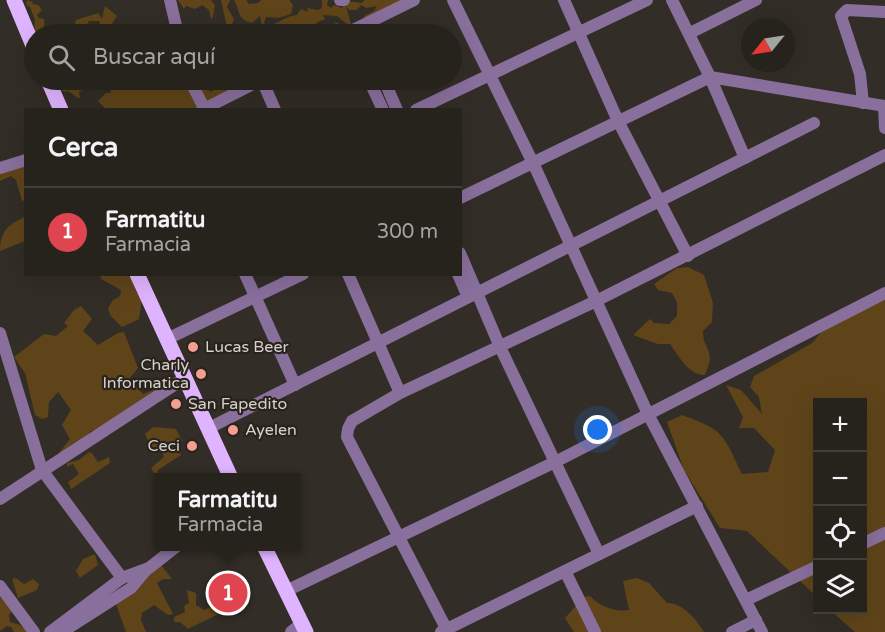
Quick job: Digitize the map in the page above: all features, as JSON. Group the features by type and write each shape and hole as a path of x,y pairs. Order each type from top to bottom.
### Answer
{"main road":[{"path":"14,0 24,24"},
{"path":"52,90 60,108"},
{"path":"142,276 167,339 229,473"},
{"path":"266,551 286,591 300,629"}],"street":[{"path":"170,0 175,24"},
{"path":"373,24 414,0"},
{"path":"453,0 534,165 594,302 648,414 762,632"},
{"path":"564,0 618,121 688,255"},
{"path":"462,87 647,0"},
{"path":"672,0 711,77 745,158"},
{"path":"690,33 756,0"},
{"path":"863,103 860,74 841,16 847,10 885,12"},
{"path":"462,197 534,165 618,121 711,77 884,106 885,128"},
{"path":"194,90 203,108"},
{"path":"205,108 242,90"},
{"path":"266,90 274,108"},
{"path":"374,90 382,108"},
{"path":"388,90 396,108"},
{"path":"420,108 457,90"},
{"path":"209,428 814,123"},
{"path":"697,506 445,631 348,437 348,429 352,421 400,393 594,302 885,155"},
{"path":"0,168 24,161"},
{"path":"462,259 473,295"},
{"path":"246,276 295,385"},
{"path":"167,339 299,276"},
{"path":"349,276 400,393"},
{"path":"459,276 473,295 500,347 599,554"},
{"path":"286,591 555,462 885,293"},
{"path":"0,333 42,470 122,578"},
{"path":"0,499 185,378"},
{"path":"867,542 885,533"},
{"path":"62,632 131,588 148,568 170,551"},
{"path":"50,632 122,578 148,568"},
{"path":"746,600 813,568"},
{"path":"565,570 595,632"},
{"path":"0,586 34,632"},
{"path":"732,632 756,620"}],"shaded area":[{"path":"27,0 38,5 42,10 37,15 44,19 44,24 35,24 30,7 26,5"},
{"path":"178,0 211,0 215,5 213,17 211,19 209,10 202,5 195,9 186,6 184,9"},
{"path":"221,0 230,0 227,7 234,19 232,24 226,24"},
{"path":"234,0 246,0 249,4 258,3 261,0 289,0 293,5 291,14 279,18 266,17 265,24 261,24 260,16 252,23 244,20"},
{"path":"322,0 328,0 327,5 331,8 334,5 342,8 344,4 339,0 361,3 365,0 411,0 400,14 363,21 364,16 374,11 377,6 366,8 361,5 357,10 349,10 346,6 351,24 347,24 337,16 323,15 325,19 316,23 273,24 297,15 301,9 308,12 307,8 318,10 322,8"},
{"path":"105,6 117,16 112,24 100,24 100,21 89,21 88,24 75,23 76,20 98,13 102,19"},
{"path":"62,90 83,90 79,92 80,98 68,91"},
{"path":"111,90 209,90 210,92 235,90 214,108 105,108 98,101 106,93 111,93"},
{"path":"24,166 24,200 22,201 16,180 11,176 0,181 0,173"},
{"path":"24,218 24,241 0,251 3,234 14,223"},
{"path":"688,267 704,275 713,303 712,322 703,331 710,355 705,375 689,368 670,344 658,344 633,335 650,319 654,323 669,324 677,316 677,302 672,293 658,290 654,284 677,268"},
{"path":"100,276 133,276 136,291 142,299 139,319 122,327 110,315 108,308 113,300 120,296 121,290 101,279"},
{"path":"885,300 885,632 855,632 835,614 867,614 867,398 813,398 813,593 747,531 720,528 684,470 667,422 682,415 706,425 721,435 742,474 768,472 775,450 754,428 739,428 743,417 726,385 741,390 762,414 759,397 750,387 754,376 812,343 828,324"},
{"path":"81,306 92,319 83,331 98,345 124,332 138,368 129,379 143,394 156,389 155,396 108,425 91,431 77,447 58,454 70,439 62,425 71,410 58,392 49,402 48,417 42,419 35,415 25,373 14,357 44,334 56,336 68,326 64,323 74,310"},
{"path":"153,427 176,429 182,441 178,445 181,455 154,473 151,468 164,457 160,448 151,447 145,434"},
{"path":"89,452 98,462 109,457 110,463 71,489 68,482 79,474 73,464 67,467 67,463 79,460"},
{"path":"95,554 98,565 80,578 76,571 83,559"},
{"path":"161,565 172,579 163,579 157,583 173,614 168,615 154,605 142,613 141,620 146,632 126,632 116,604 149,572"},
{"path":"16,578 24,584 33,579 39,584 37,590 18,598 12,579"},
{"path":"637,578 649,583 667,603 678,606 689,613 704,632 574,632 565,618 584,597 590,596 608,608 629,610 623,581"},
{"path":"187,590 196,593 196,605 204,610 234,596 221,612 188,629 180,622 174,622 174,617 185,612 184,606 189,603"},
{"path":"0,596 12,611 9,615 10,622 20,625 28,632 14,632 11,627 7,626 0,631"}],"place":[{"name":"Lucas Beer","path":"193,347"},
{"name":"Charly Informatica","path":"201,374"},
{"name":"San Fapedito","path":"176,404"},
{"name":"Ayelen","path":"233,430"},
{"name":"Ceci","path":"192,446"},
{"name":"Farmatitu","path":"228,593"}]}
